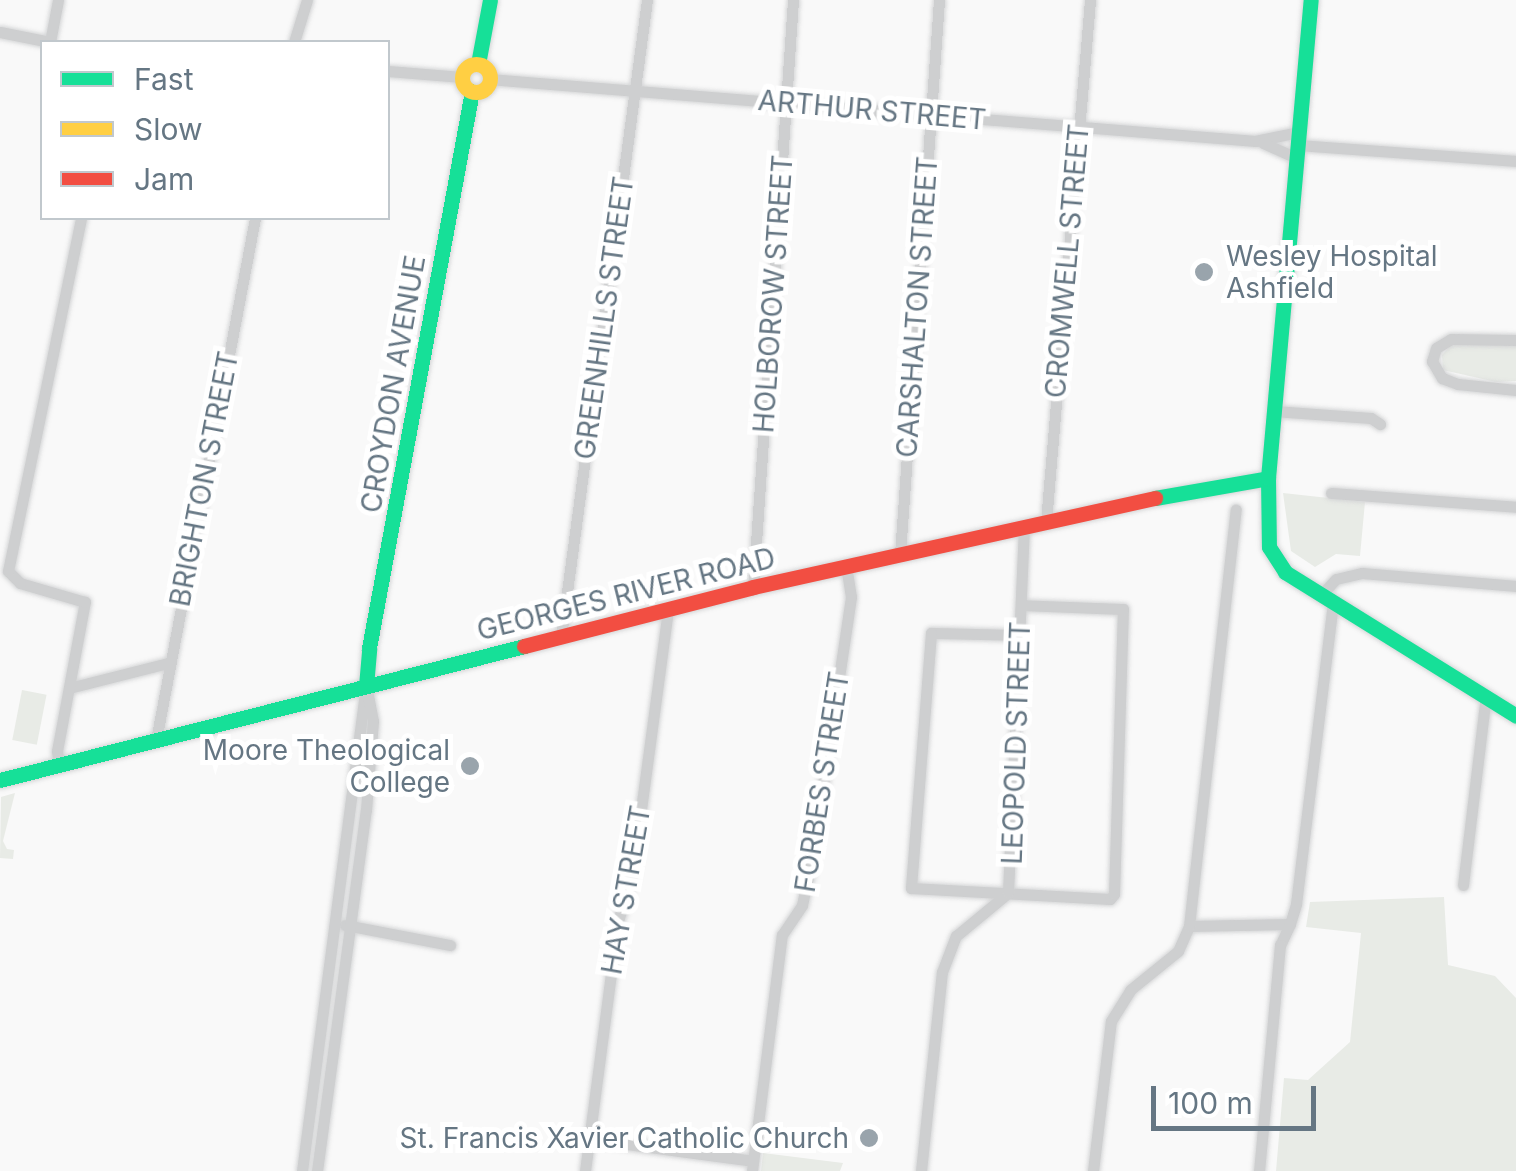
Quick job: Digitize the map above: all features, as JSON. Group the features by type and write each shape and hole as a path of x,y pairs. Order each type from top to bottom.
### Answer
{"main road":[{"path":"478,64 490,0"},
{"path":"1311,0 1268,478 1268,530 1274,559 1327,600 1516,716"},
{"path":"478,64 490,79 482,90 472,91 462,77 465,68 478,64"},
{"name":"CROYDON AVENUE","path":"366,686 369,648 472,91"},
{"name":"GEORGES RIVER ROAD","path":"0,780 753,587 1249,478 1268,478"}],"street":[{"path":"50,40 58,0"},
{"path":"295,40 307,0"},
{"name":"GREENHILLS STREET","path":"561,636 647,0"},
{"name":"HOLBOROW STREET","path":"753,587 793,0"},
{"name":"CARSHALTON STREET","path":"900,554 939,0"},
{"name":"CROMWELL STREET","path":"1046,522 1090,0"},
{"path":"0,32 40,40"},
{"path":"390,71 462,77"},
{"name":"ARTHUR STREET","path":"490,79 1516,161"},
{"name":"ARTHUR STREET","path":"1254,141 1298,145"},
{"path":"59,765 57,751 84,602 20,584 8,571 81,220"},
{"name":"BRIGHTON STREET","path":"156,740 255,220"},
{"path":"1516,340 1451,340 1436,348 1432,361 1442,378 1458,384 1516,390"},
{"path":"1274,411 1371,418 1380,424"},
{"path":"1331,493 1516,508"},
{"path":"1093,1171 1111,1022 1130,990 1178,951 1190,926 1236,510"},
{"name":"LEOPOLD STREET","path":"921,1171 942,972 956,936 1008,894 1024,527"},
{"name":"FORBES STREET","path":"752,1166 782,935 802,905 812,858 851,597 846,566"},
{"path":"1258,1171 1280,945 1296,904 1327,600 1336,578 1362,573 1516,586"},
{"path":"1020,635 931,633 911,888 1110,899 1114,894 1123,609 1022,604"},
{"name":"HAY STREET","path":"585,1171 618,922 632,876 668,610"},
{"path":"68,688 168,663"},
{"name":"CROYDON AVENUE","path":"317,1171 316,1126 336,924 366,686"},
{"name":"CROYDON AVENUE","path":"302,1171 316,1126 350,926 373,721 366,686"},
{"path":"1463,885 1486,696"},
{"path":"336,924 450,945"},
{"path":"1190,926 1290,924"},
{"path":"589,1139 752,1166"}],"shaded area":[{"path":"1452,344 1516,344 1516,381 1496,382 1443,370 1442,355"},
{"path":"1283,493 1365,502 1360,556 1336,554 1315,567 1291,551"},
{"path":"22,690 47,695 37,745 12,740"},
{"path":"15,793 3,841 7,849 14,850 13,859 0,858 1,797"},
{"path":"1444,897 1448,965 1495,976 1516,998 1516,1171 1276,1171 1284,1078 1308,1080 1350,1042 1361,933 1306,927 1310,902"},
{"path":"763,1153 843,1163 840,1171 761,1171"}],"traffic: fast":[{"path":"478,64 490,0"},
{"path":"1155,498 1268,478 1311,0"},
{"path":"366,686 369,648 472,91"},
{"path":"1268,478 1269,547 1285,572 1516,716"},
{"path":"0,780 524,646"}],"traffic: slow":[{"path":"476,64 486,68 490,78 486,88 476,92 466,88 462,78 466,68 476,64"}],"traffic: jam":[{"path":"524,646 753,587 1155,498"}],"place":[{"name":"Wesley Hospital Ashfield","path":"1204,272"},
{"name":"Moore Theological College","path":"470,766"},
{"name":"St. Francis Xavier Catholic Church","path":"869,1138"}]}
